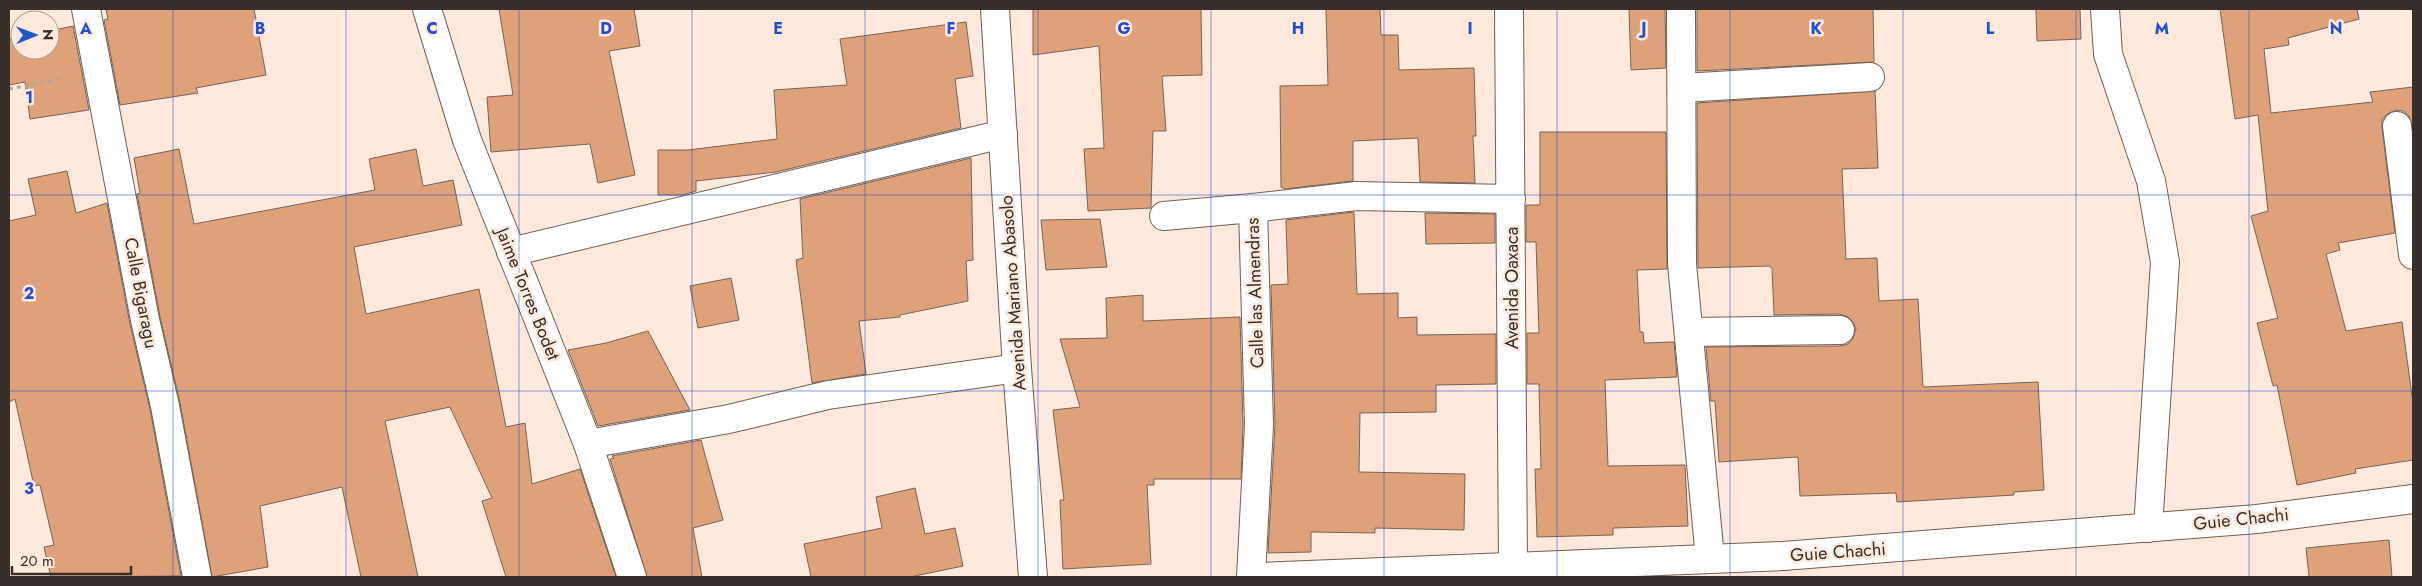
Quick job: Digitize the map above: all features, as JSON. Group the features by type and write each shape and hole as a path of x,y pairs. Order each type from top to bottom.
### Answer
{"street":[{"name":"Calle Bigaragu","path":"86,9 100,71 144,320 160,358 165,406 197,577"},
{"name":"Jaime Torres Bodet","path":"427,9 467,140 588,444 632,577"},
{"name":"Avenida Mariano Abasolo","path":"995,9 1017,368 1033,577"},
{"name":"Avenida Oaxaca","path":"1510,9 1513,567"},
{"path":"1681,9 1682,264 1710,558"},
{"path":"2106,9 2108,54 2152,181 2165,262 2148,528"},
{"path":"1682,88 1870,77"},
{"path":"2397,126 2410,198 2413,255"},
{"path":"512,252 1003,134"},
{"name":"Calle las Almendras","path":"1251,577 1258,425 1253,208 1356,196 1511,199"},
{"path":"1164,216 1253,208"},
{"path":"1689,332 1840,330"},
{"path":"588,444 729,419 828,395 1017,368"},
{"name":"Guie Chachi","path":"1260,577 1710,558 1784,567 2148,528 2257,519 2413,499"}],"path":[{"path":"9,89 100,71"}],"building":[{"path":"106,9 254,9 266,75 196,88 198,93 120,105 104,20 108,19"},
{"path":"499,9 634,9 640,46 609,51 635,175 598,183 590,144 491,152 487,97 513,95"},
{"path":"1033,9 1201,9 1202,75 1162,76 1166,131 1153,131 1151,208 1088,211 1084,149 1104,148 1099,46 1033,55"},
{"path":"1326,9 1380,9 1381,35 1398,35 1399,70 1474,68 1476,136 1473,136 1475,183 1420,182 1418,138 1353,141 1353,181 1285,189 1281,187 1280,86 1328,85"},
{"path":"1629,9 1665,9 1666,68 1631,70"},
{"path":"1697,9 1873,9 1874,62 1697,71"},
{"path":"2036,9 2080,9 2081,39 2037,41"},
{"path":"2220,9 2357,9 2359,19 2288,38 2289,45 2264,49 2271,113 2373,102 2370,92 2413,87 2413,130 2409,116 2403,111 2396,110 2387,114 2382,120 2395,233 2338,243 2340,250 2326,254 2346,331 2402,322 2413,403 2413,460 2355,469 2356,473 2297,485 2277,385 2273,386 2257,323 2278,318 2251,216 2268,211 2258,115 2235,119"},
{"path":"966,22 973,76 955,79 961,128 776,172 696,181 696,191 682,195 658,195 658,150 688,150 777,139 774,90 847,85 840,39"},
{"path":"73,26 89,110 30,119 25,82 9,85 9,39 10,60 60,60 60,29"},
{"path":"1875,91 1878,168 1842,169 1846,259 1877,258 1879,301 1918,299 1923,387 2038,382 2044,490 2014,492 2014,495 1897,502 1896,493 1800,496 1798,457 1719,462 1715,401 1711,401 1706,347 1840,346 1848,344 1853,338 1856,329 1848,317 1840,314 1774,315 1772,268 1769,266 1698,268 1697,103"},
{"path":"1540,132 1666,132 1667,269 1637,270 1640,332 1643,332 1644,343 1674,342 1677,377 1605,380 1608,466 1685,465 1688,526 1613,528 1613,535 1537,537 1535,469 1541,469 1539,384 1527,384 1527,333 1539,333 1536,242 1526,242 1526,205 1540,205"},
{"path":"179,149 194,224 375,190 369,159 416,149 423,186 453,180 462,225 354,247 366,314 479,289 506,427 525,423 532,484 580,469 616,577 506,577 482,501 492,498 450,407 385,421 418,577 361,577 342,487 260,506 268,567 212,577 180,403 160,317 137,194 140,193 134,158"},
{"path":"971,158 973,260 966,261 968,301 900,315 900,317 859,321 866,374 812,383 796,260 803,258 800,199"},
{"path":"67,171 76,213 107,203 130,324 150,409 181,576 51,577 44,547 54,545 40,485 34,486 15,399 9,402 9,221 36,215 28,179"},
{"path":"1354,212 1357,294 1398,293 1398,318 1417,317 1417,335 1496,334 1496,384 1436,385 1436,412 1360,413 1359,472 1465,474 1464,530 1375,528 1375,533 1311,532 1311,552 1268,553 1275,425 1271,285 1288,284 1286,220"},
{"path":"1425,213 1495,214 1495,243 1426,244"},
{"path":"1100,219 1107,267 1046,270 1041,220"},
{"path":"731,278 739,320 698,328 690,286"},
{"path":"1143,295 1143,321 1240,317 1243,425 1241,479 1154,479 1154,485 1147,485 1151,564 1063,569 1060,500 1064,500 1053,410 1080,407 1060,339 1107,338 1106,298"},
{"path":"648,331 690,410 598,426 568,350 606,343"},
{"path":"701,440 723,520 693,528 702,577 647,577 610,459 614,458 612,456"},
{"path":"915,488 925,534 955,528 963,566 910,577 811,577 804,544 882,528 876,497"},
{"path":"2389,540 2392,577 2309,577 2306,548"}]}
